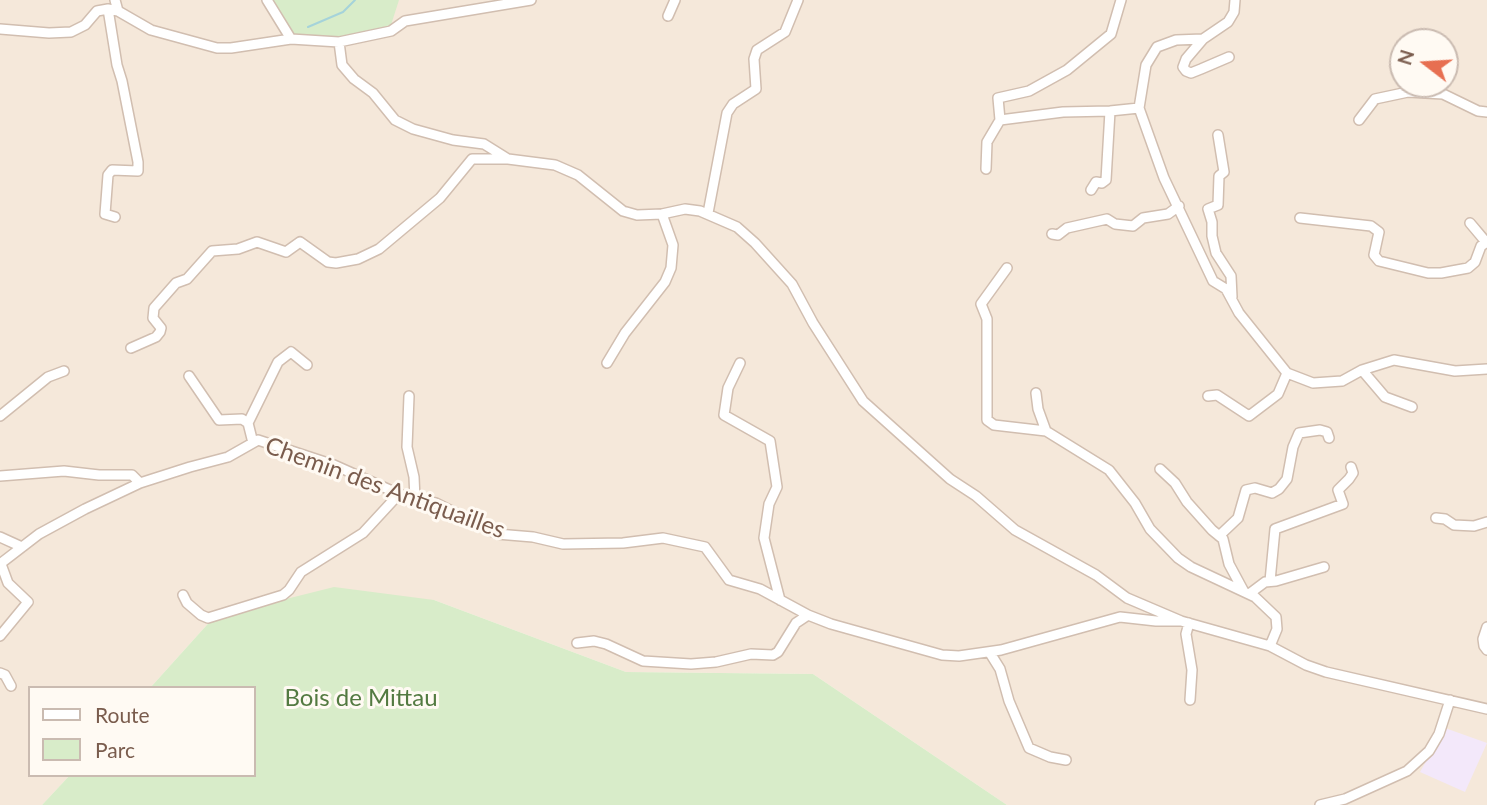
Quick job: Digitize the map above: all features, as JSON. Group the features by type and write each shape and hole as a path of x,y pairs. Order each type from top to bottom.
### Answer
{"street":[{"path":"115,0 113,10 117,65 138,162 138,171 112,170 108,175 105,214 115,217"},
{"path":"267,0 291,39"},
{"path":"0,29 71,32 85,25 97,11 113,10 150,30 217,48 231,48 291,39 339,42 391,31 405,21 531,0"},
{"path":"668,16 675,0"},
{"path":"708,213 727,113 733,104 756,89 754,59 757,50 785,32 798,0"},
{"path":"986,169 987,142 1000,120 998,98 1029,91 1067,70 1111,34 1121,0"},
{"path":"1229,57 1191,73 1183,67 1203,39 1228,22 1234,12 1235,0"},
{"path":"1203,39 1176,40 1157,47 1146,65 1139,108 1164,178 1213,281 1226,289 1239,313 1287,373 1323,384 1342,380 1362,370 1394,360 1455,371 1487,369"},
{"path":"339,42 342,65 354,79 373,93 396,120 413,129 453,140 484,144 508,159"},
{"path":"1359,120 1376,99 1408,92 1443,94 1478,111 1487,112"},
{"path":"1000,120 1063,112 1139,108"},
{"path":"1091,190 1096,182 1102,183 1106,180 1110,111"},
{"path":"1218,135 1224,172 1219,176 1218,205 1208,209 1216,253 1231,276 1233,302"},
{"path":"131,348 156,337 161,328 153,317 154,308 176,283 187,279 212,251 237,249 257,242 286,252 300,242 328,262 358,258 379,249 440,198 472,159 508,159 555,165 578,175 623,211 644,216 685,209 708,213 749,236 792,284 813,323 863,401 950,479 976,496 1015,530 1096,575 1127,598 1185,622 1270,646 1326,672 1487,709"},
{"path":"1052,234 1058,235 1067,228 1107,219 1115,224 1133,226 1143,218 1168,214 1179,206"},
{"path":"607,363 625,334 665,282 671,268 673,245 662,214"},
{"path":"1300,218 1371,226 1379,232 1374,254 1379,261 1428,273 1468,268 1475,262 1481,246 1487,242 1470,223"},
{"path":"1007,268 981,304 987,318 987,420 994,425 1046,431 1109,470 1135,503 1150,529 1178,558 1191,567 1246,592 1276,617 1277,628 1270,646"},
{"path":"253,443 248,423 278,362 290,352 307,365"},
{"path":"740,363 728,387 724,415 771,441 777,487 769,504 764,538 780,600"},
{"path":"1362,370 1385,397 1412,407"},
{"path":"0,416 48,377 64,371"},
{"path":"1208,396 1217,396 1249,415 1278,394 1287,373"},
{"path":"189,376 219,420 242,419 248,423"},
{"path":"1037,393 1038,410 1046,431"},
{"path":"409,396 407,447 414,477 415,499"},
{"path":"1219,536 1238,518 1246,490 1255,488 1272,493 1287,479 1293,447 1299,433 1320,430 1327,432 1329,438"},
{"name":"Chemin des Antiquailles","path":"0,564 75,514 140,483 215,462 258,440 322,461 399,494 436,503 497,534 533,537 563,544 623,543 663,538 705,547 729,580 760,589 831,624 942,655 990,653 1120,617 1185,622"},
{"path":"1270,581 1275,529 1343,504 1338,490 1353,473 1351,467"},
{"path":"1160,470 1223,538 1229,564 1246,592"},
{"path":"0,476 64,471 132,475 140,483"},
{"path":"183,595 187,603 208,618 283,595 301,572 363,533 399,494"},
{"path":"1436,518 1445,519 1454,525 1474,526 1487,522"},
{"path":"0,537 22,547"},
{"path":"0,564 8,583 28,603 0,636"},
{"path":"1246,592 1265,582 1324,567"},
{"path":"577,643 594,641 606,644 643,661 691,664 716,662 751,654 773,655 778,652 796,622 808,615"},
{"path":"1185,622 1192,670 1190,700"},
{"path":"1487,627 1483,639 1487,650"},
{"path":"990,653 1000,669 1009,701 1029,748 1066,760"},
{"path":"0,673 5,675 11,686"},
{"path":"1320,805 1345,799 1407,771 1429,751 1439,734 1450,700"}],"shaded area":[{"path":"0,0 1487,0 1487,805 1007,805 813,674 626,672 434,600 214,617 152,686 28,686 28,777 68,777 42,805 0,805"},
{"path":"1445,728 1487,743 1465,792 1420,772"}],"green space":[{"path":"272,0 399,0 391,25 336,39 295,37"},
{"name":"Bois de Mittau","path":"334,587 434,600 626,672 813,674 1007,805 42,805 68,777 256,777 256,686 152,686 214,617"}],"waterway":[{"path":"308,27 343,12 355,0"}]}
